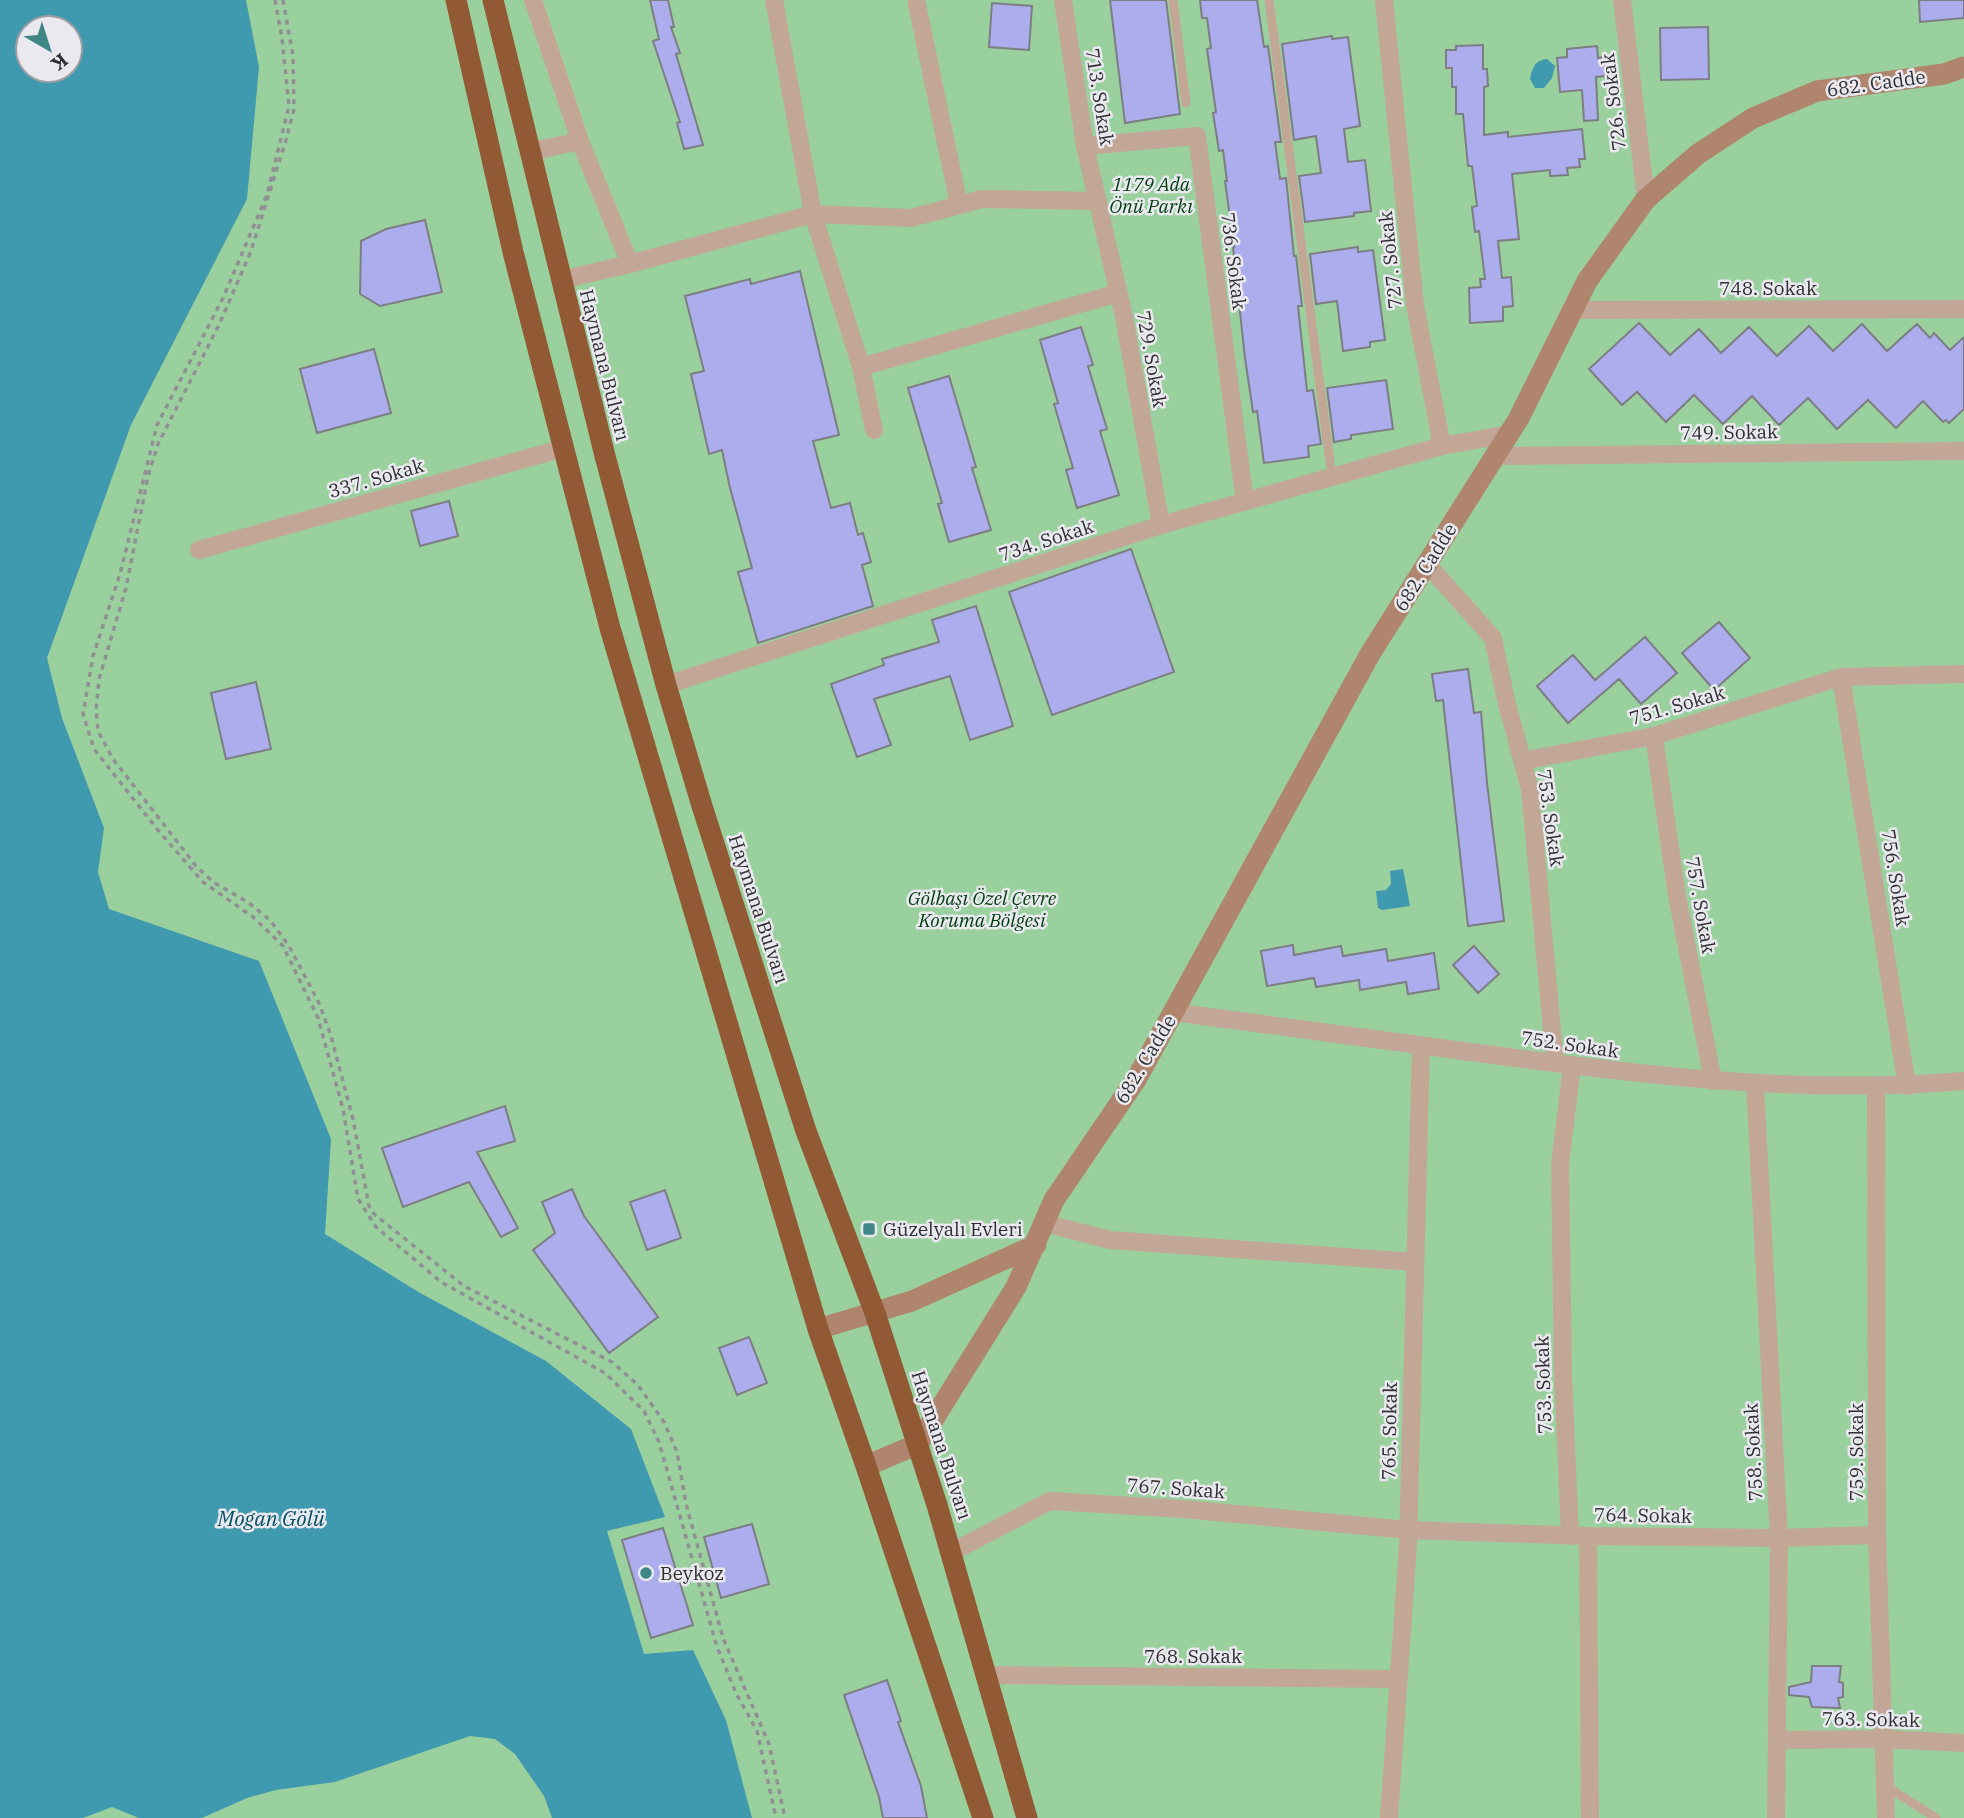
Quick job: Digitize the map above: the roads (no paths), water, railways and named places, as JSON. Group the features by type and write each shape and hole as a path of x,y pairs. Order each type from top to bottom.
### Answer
{"highway":[{"path":"456,0 513,252 610,628 818,1329 984,1818"},
{"name":"Haymana Bulvarı","path":"493,0 605,456 666,685 806,1130 875,1313 918,1444 952,1552 1027,1818"}],"main road":[{"name":"682. Cadde","path":"918,1444 1016,1287 1054,1200 1137,1077 1370,654 1509,434 1587,281 1646,199 1698,154 1753,118 1817,91 1944,74 1964,67"},
{"path":"818,1329 875,1313 956,1282 1036,1245"},
{"path":"866,1466 918,1444"}],"street":[{"path":"533,0 580,141 629,264"},
{"path":"774,0 813,214 861,367 874,430"},
{"path":"916,0 959,205"},
{"name":"713. Sokak","path":"1063,0 1086,146 1098,201"},
{"name":"727. Sokak","path":"1384,0 1415,305 1442,446"},
{"name":"726. Sokak","path":"1622,0 1646,199"},
{"name":"736. Sokak","path":"1086,146 1197,136 1245,502"},
{"path":"529,152 580,141"},
{"path":"561,280 813,214 911,218 982,199 1098,201"},
{"name":"729. Sokak","path":"1098,201 1118,293 1161,526"},
{"path":"861,367 1118,293"},
{"name":"748. Sokak","path":"1572,310 1964,309"},
{"path":"1442,446 1509,434"},
{"name":"734. Sokak","path":"666,685 1161,526 1442,446"},
{"name":"337. Sokak","path":"199,550 564,448"},
{"name":"749. Sokak","path":"1495,456 1964,451"},
{"name":"753. Sokak","path":"1427,564 1493,638 1530,790 1564,1065 1560,1164 1563,1375 1579,1536 1590,1818"},
{"path":"1841,677 1964,674"},
{"name":"751. Sokak","path":"1522,761 1654,736 1841,677"},
{"name":"756. Sokak","path":"1841,677 1908,1086"},
{"name":"757. Sokak","path":"1654,736 1677,896 1713,1081"},
{"name":"752. Sokak","path":"1173,1012 1644,1076 1755,1084 1876,1087 1964,1081"},
{"name":"765. Sokak","path":"1389,1818 1408,1530 1421,1045"},
{"name":"758. Sokak","path":"1755,1084 1779,1538 1776,1818"},
{"name":"759. Sokak","path":"1876,1087 1877,1535 1886,1818"},
{"path":"1044,1223 1110,1240 1414,1262"},
{"name":"767. Sokak","path":"952,1552 1050,1501 1183,1509 1408,1530"},
{"name":"764. Sokak","path":"1408,1530 1579,1536 1779,1538 1877,1535"},
{"name":"768. Sokak","path":"986,1675 1399,1679"},
{"name":"763. Sokak","path":"1777,1740 1883,1739 1964,1742"}],"lane":[{"path":"1174,0 1186,103"},
{"path":"1269,0 1332,477"},
{"path":"1885,1785 1936,1818"}],"water":[{"name":"Mogan Gölü","path":"0,0 246,0 259,67 247,199 131,425 47,658 62,718 104,828 98,872 109,909 259,961 331,1139 325,1234 420,1293 546,1361 631,1429 665,1517 607,1531 644,1654 693,1650 726,1720 752,1818 552,1818 544,1796 515,1754 495,1739 470,1736 335,1782 276,1790 247,1798 202,1818 139,1818 112,1807 83,1818 0,1818"},
{"path":"1547,59 1555,66 1552,78 1544,88 1535,88 1530,79 1533,68 1540,61"},
{"path":"1403,869 1410,906 1382,910 1378,908 1376,891 1386,890 1391,884 1390,871"}],"place":[{"name":"Güzelyalı Evleri","path":"869,1229"},
{"name":"Beykoz","path":"646,1573"}],"park label":[{"name":"1179 Ada Önü Parkı","path":"1151,195"},
{"name":"Gölbaşı Özel Çevre Koruma Bölgesi","path":"982,909"}]}
